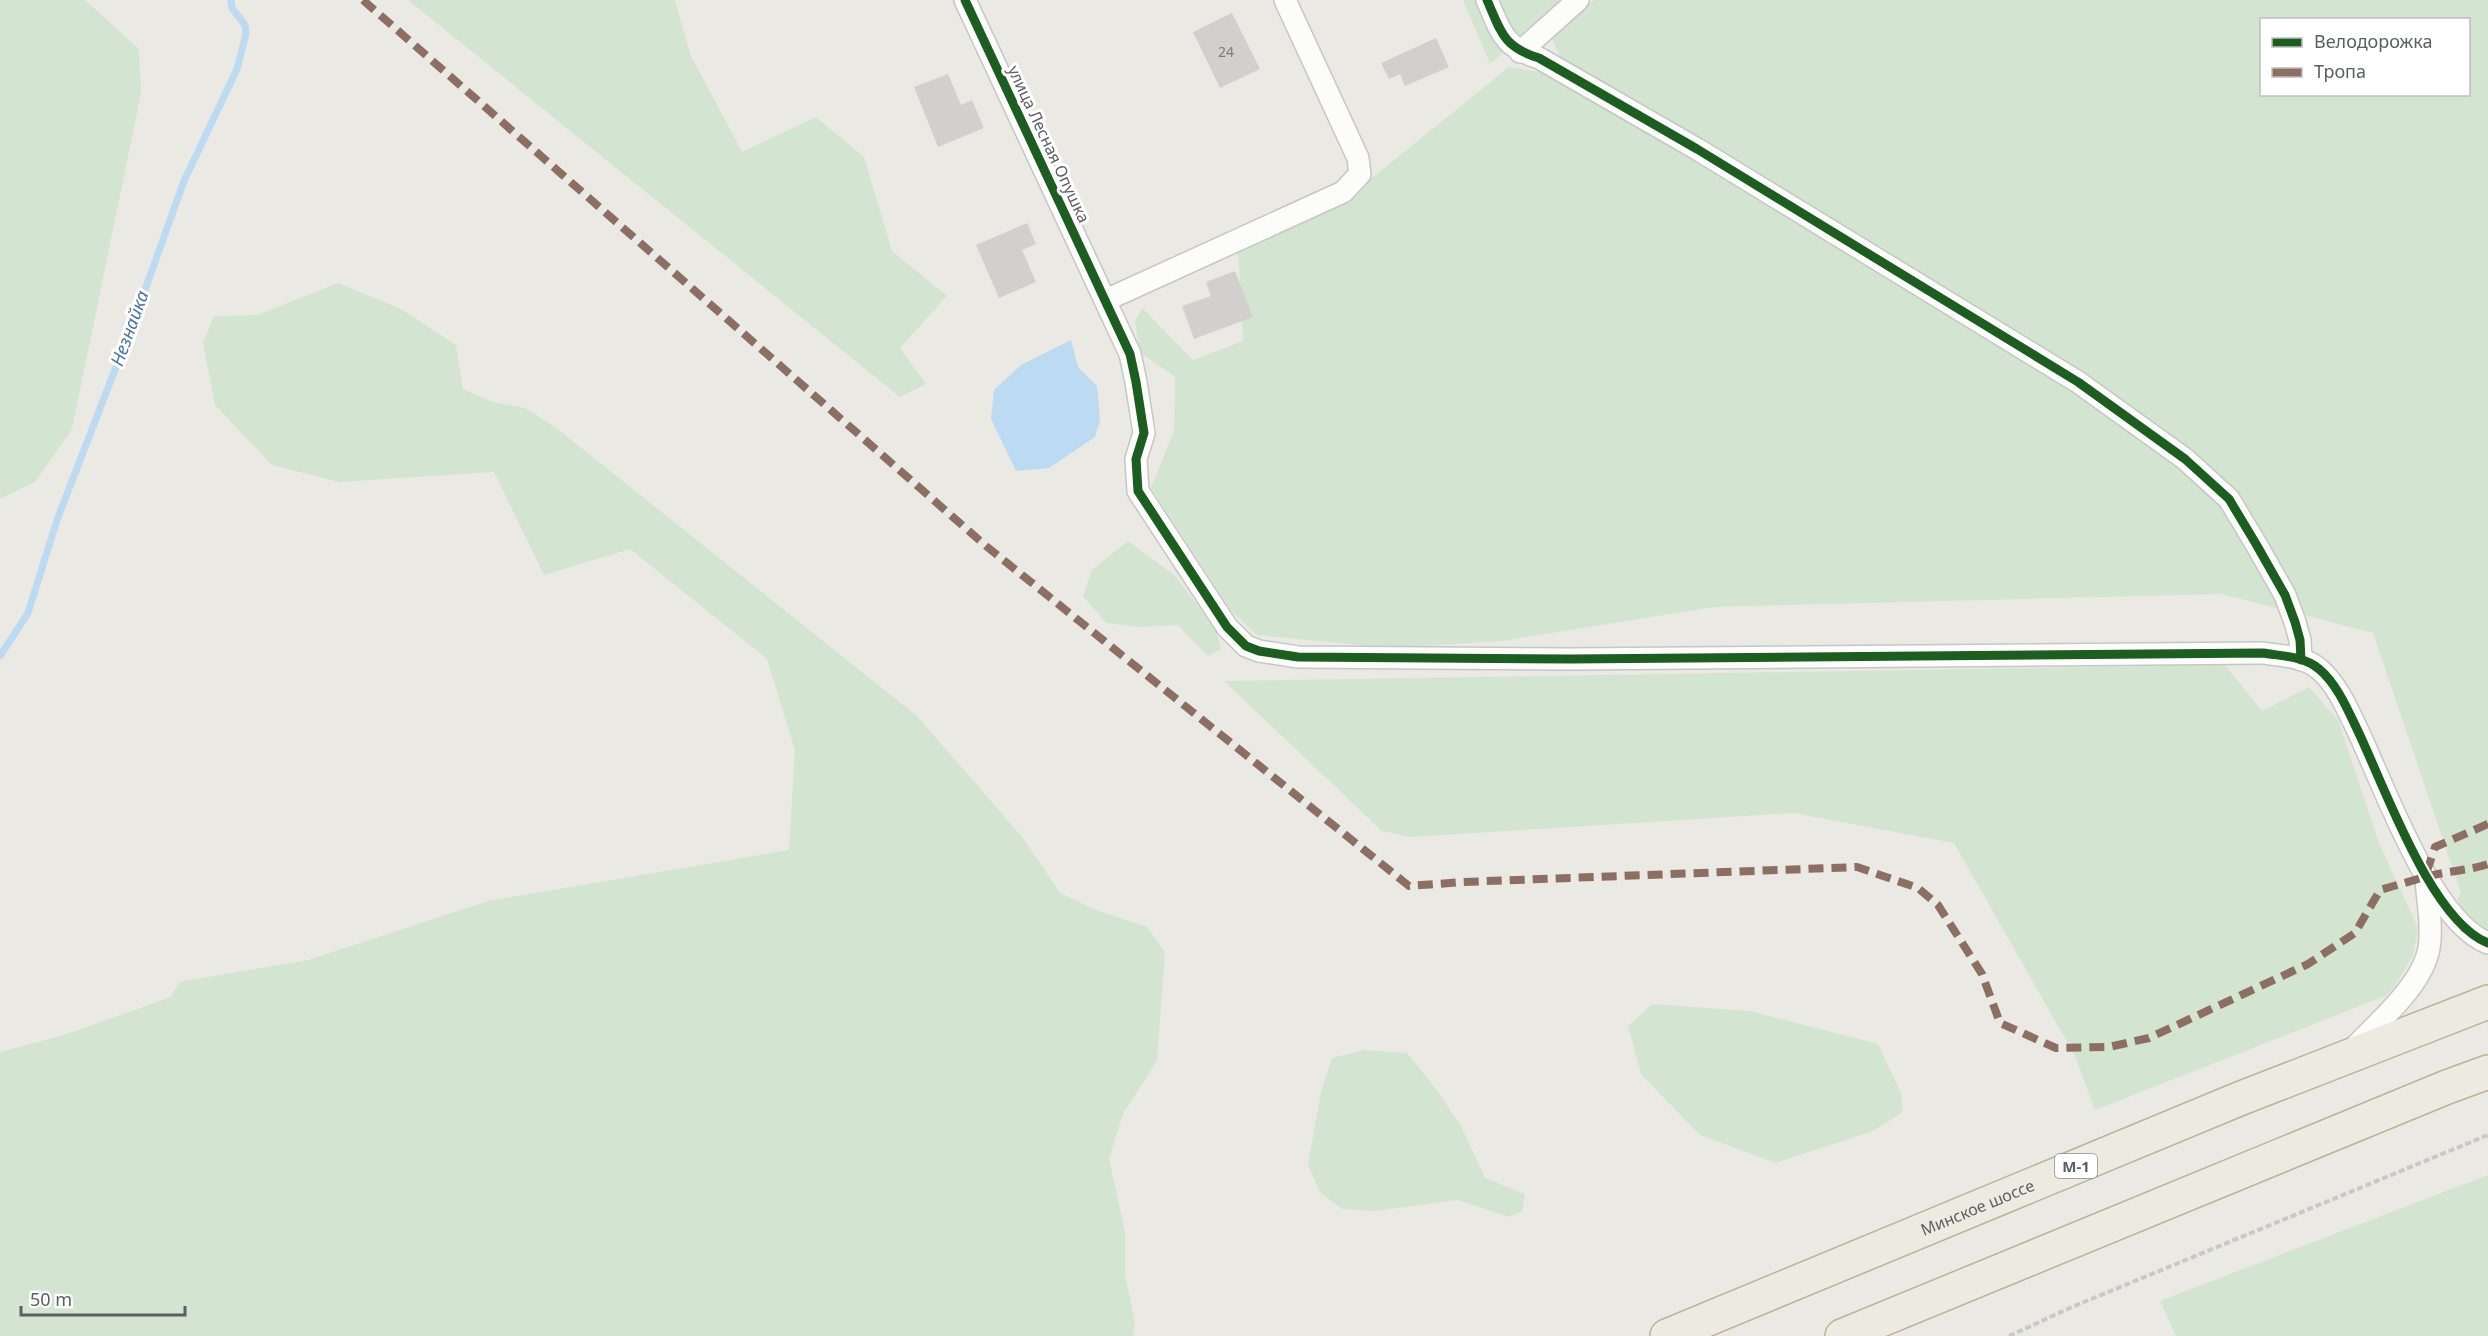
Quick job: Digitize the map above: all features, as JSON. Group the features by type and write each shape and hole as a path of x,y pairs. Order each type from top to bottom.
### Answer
{"highway":[{"name":"Минское шоссе","path":"1667,1336 2184,1121 2488,1002"},
{"path":"1842,1336 2488,1072"}],"street":[{"name":"улица Лесная Опушка","path":"965,0 1130,354 1137,382 1144,434 1136,459 1138,491 1227,627 1246,646 1259,651 1298,657 1359,658 1571,659 2263,653 2301,660"},
{"path":"1106,300 1343,192 1360,174 1358,158 1285,0"},
{"path":"1487,0 1510,46 1539,58 1697,149 2068,376 2185,459 2229,499 2285,595 2300,640 2301,660 2320,669 2349,712 2426,878 2461,926 2475,937 2488,943"},
{"path":"1520,52 1578,0"},
{"path":"2346,1057 2411,987 2426,961 2430,936 2426,878"}],"path":[{"path":"2009,1336 2072,1307 2488,1135"}],"green space":[{"path":"0,0 85,0 139,49 141,93 72,429 35,482 0,499"},
{"path":"408,0 675,0 690,54 742,152 816,117 864,157 892,251 947,296 900,348 926,384 900,397"},
{"path":"1463,0 1562,0 1490,64"},
{"path":"1594,0 2488,0 2488,931 2463,910 2457,899 2461,893 2373,633 2222,594 1713,607 1502,641 1391,648 1257,635 1232,612 1151,488 1174,431 1175,377 1140,352 1135,321 1142,308 1193,360 1243,341 1238,249 1341,203 1509,67 1570,77 1551,37"},
{"path":"338,283 401,309 456,345 463,389 493,402 525,408 555,427 917,716 1023,838 1060,893 1096,910 1147,927 1165,952 1157,1061 1123,1114 1109,1159 1125,1231 1125,1274 1135,1323 1133,1336 0,1336 0,1052 64,1035 171,997 179,982 308,960 488,901 789,850 795,750 767,659 630,549 544,575 494,472 339,482 272,465 215,405 203,343 214,316 257,315"},
{"path":"1128,541 1174,575 1216,629 1221,649 1208,656 1178,625 1139,627 1106,623 1083,596 1092,570"},
{"path":"2225,665 2262,711 2309,687 2338,720 2379,843 2418,928 2413,956 2394,987 2385,996 2095,1110 2074,1054 1954,843 1793,813 1411,837 1382,831 1224,681"},
{"path":"1652,1004 1750,1011 1878,1044 1901,1093 1903,1112 1873,1131 1776,1163 1700,1135 1641,1074 1628,1026"},
{"path":"1364,1050 1407,1053 1436,1089 1462,1128 1485,1178 1525,1194 1522,1211 1509,1217 1458,1200 1375,1211 1342,1209 1320,1192 1308,1165 1321,1092 1332,1058"},
{"path":"2488,1175 2488,1336 2176,1336 2160,1301"}],"water":[{"path":"1071,340 1078,367 1097,386 1100,420 1095,437 1049,468 1016,471 991,419 994,390 1021,365"}],"building":[{"path":"1232,13 1260,69 1220,88 1193,32"},
{"path":"1436,38 1449,67 1405,86 1400,74 1389,79 1381,63"},
{"path":"948,74 961,105 972,100 984,128 938,147 914,87"},
{"path":"1027,223 1036,244 1022,250 1036,282 999,298 976,245"},
{"path":"1235,271 1253,317 1194,339 1182,306 1211,296 1206,282"}],"waterway":[{"name":"Незнайка","path":"0,656 28,613 57,520 136,315 184,181 237,69 246,34 245,25 232,8 231,0"}],"marked path":[{"path":"363,0 986,546 1409,886 1857,867 1918,888 1938,905 1982,974 2000,1023 2056,1048 2109,1047 2149,1038 2308,964 2355,933 2380,890 2425,877"},
{"path":"2488,824 2435,847 2425,877 2488,864"}],"cycle path":[{"path":"965,0 1130,354 1144,433 1136,459 1138,491 1227,627 1246,646 1259,651 1298,657 1571,659 2263,653 2292,657 2306,661 2319,669 2336,688 2428,880 2447,908 2467,929 2488,943"},
{"path":"1487,0 1500,30 1518,49 1539,58 1697,149 2078,382 2185,459 2229,499 2256,544 2285,595 2300,640 2301,660"}]}
